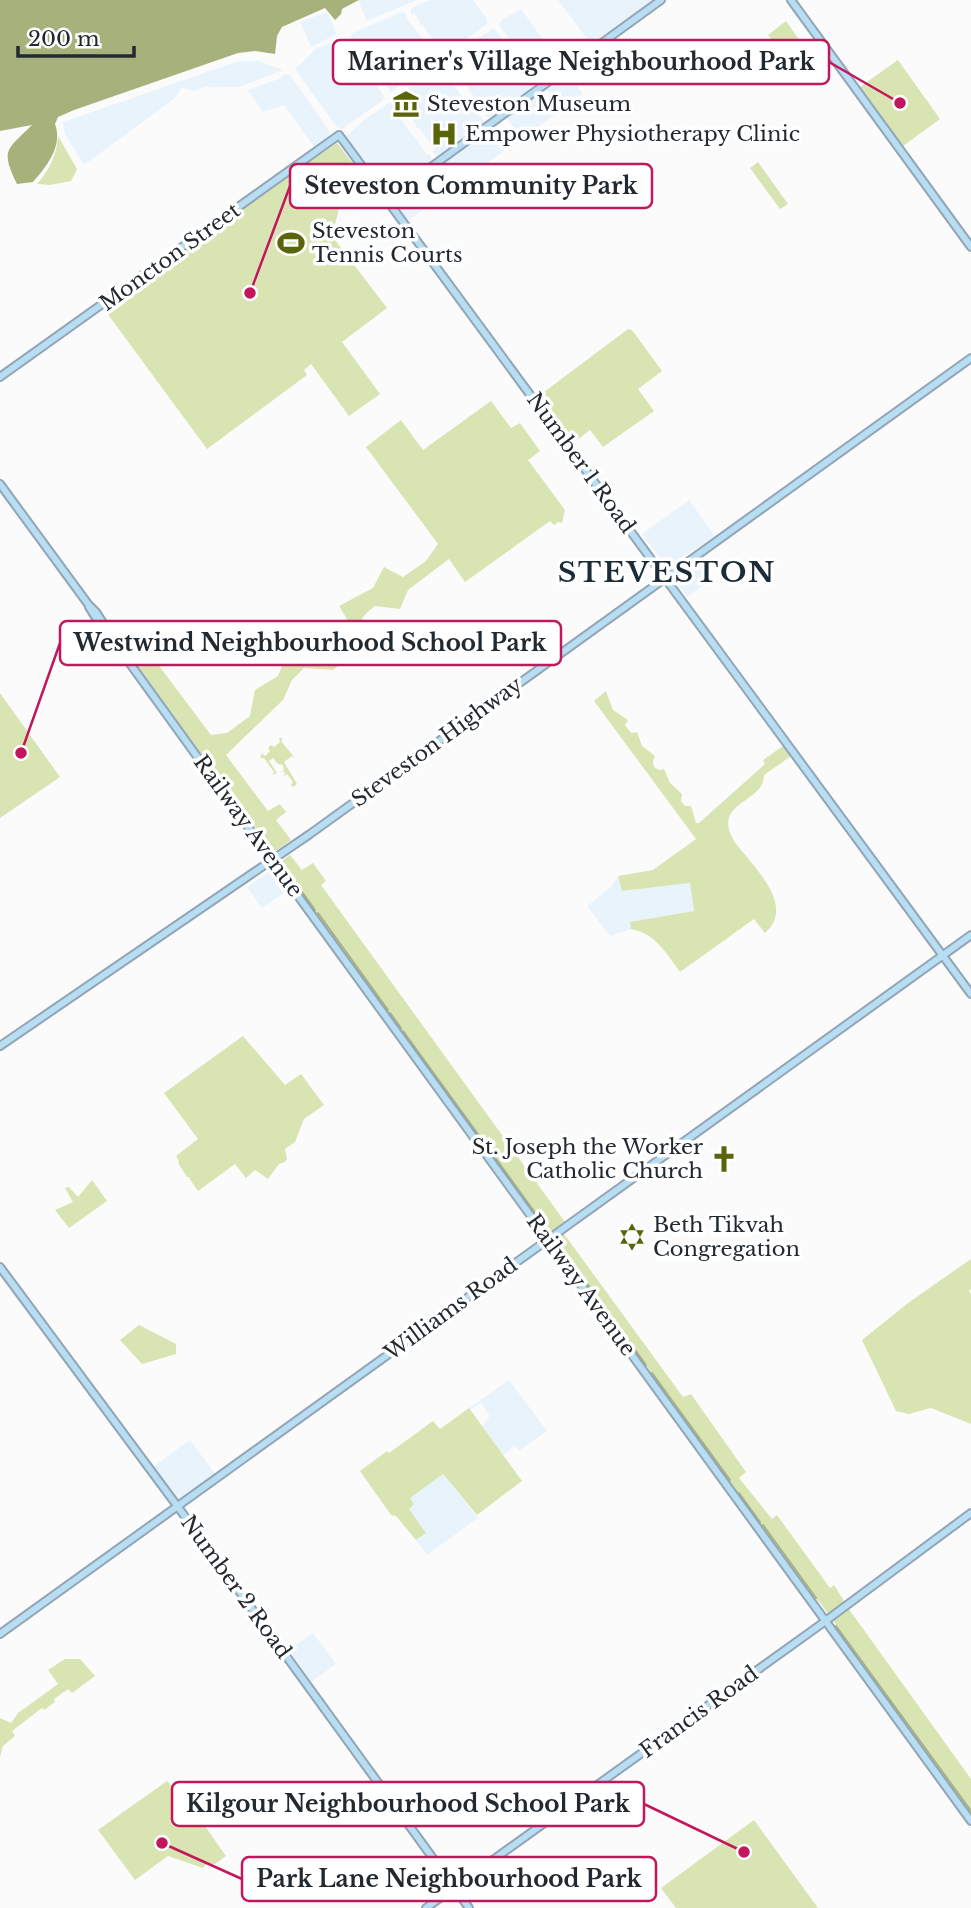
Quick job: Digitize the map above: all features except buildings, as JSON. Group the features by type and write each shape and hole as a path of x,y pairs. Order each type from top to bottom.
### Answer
{"street":[{"path":"387,202 391,196 661,0"},
{"path":"791,0 971,247"},
{"name":"Number 1 Road","path":"339,135 971,994"},
{"name":"Moncton Street","path":"0,377 339,135"},
{"name":"Steveston Highway","path":"0,1046 272,860 971,358"},
{"name":"Railway Avenue","path":"0,484 88,604 96,611 118,647 272,860 971,1821"},
{"name":"Williams Road","path":"0,1634 971,935"},
{"name":"Number 2 Road","path":"0,1267 178,1507 468,1908"},
{"name":"Francis Road","path":"426,1908 971,1513"}],"shaded area":[{"path":"0,0 359,0 342,9 335,20 325,8 282,27 277,36 275,54 255,51 238,53 58,117 55,124 57,140 48,162 33,182 17,184 9,164 9,151 32,125 0,131"},
{"path":"358,0 417,0 367,21"},
{"path":"430,0 473,0 487,19 487,24 446,54 440,54 440,48 436,43 434,45 434,41 422,24 420,26 414,13 412,15 410,12 412,8"},
{"path":"558,0 654,0 591,44"},
{"path":"521,9 562,66 544,80 537,78 499,25 501,20"},
{"path":"327,12 337,34 311,47 300,22"},
{"path":"401,12 407,14 406,18 438,59 391,92 350,37 353,33"},
{"path":"786,21 803,45 785,59 768,35"},
{"path":"494,28 534,83 531,89 489,118 485,116 485,111 480,104 478,106 470,91 468,93 469,89 463,81 461,83 461,78 452,65 447,63 449,58"},
{"path":"343,39 384,96 383,100 342,129 337,127 296,68 317,48"},
{"path":"898,60 940,119 903,146 860,87"},
{"path":"239,61 259,61 283,70 239,87 205,87 194,91 182,88 174,99 84,165 65,134 63,122"},
{"path":"443,65 452,76 451,81 484,122 464,138 457,139 457,143 438,156 434,154 432,151 435,150 419,128 414,127 417,126 407,112 403,111 405,110 401,104 395,101 398,95 411,86 419,85 432,71"},
{"path":"568,72 583,94 561,110 547,89"},
{"path":"285,74 290,75 330,132 329,138 315,148 284,105 263,112 248,90 279,79"},
{"path":"539,94 545,96 557,113 521,139 506,117"},
{"path":"390,102 416,140 419,139 418,143 427,155 429,153 432,158 387,191 345,138 364,120"},
{"path":"488,132 492,133 504,151 456,184 454,180 457,178 450,168 445,168 444,163"},
{"path":"58,136 77,169 71,181 50,185 37,184 52,162"},
{"path":"337,143 361,174 341,188 340,205 332,236 387,308 342,342 380,394 349,416 311,364 304,370 307,375 207,449 104,309 250,202"},
{"path":"758,162 788,204 780,209 750,168"},
{"path":"437,168 443,174 440,182 445,188 449,183 452,189 407,221 394,204 394,199"},
{"path":"628,329 632,330 662,371 638,389 654,411 603,447 590,430 573,443 540,395"},
{"path":"491,401 511,428 520,423 540,451 528,460 565,510 562,523 554,525 550,521 465,582 449,559 408,590 400,609 375,606 365,615 360,624 361,649 333,670 304,668 292,680 283,700 226,755 268,811 280,804 286,812 276,820 291,840 277,850 272,850 124,649 118,638 118,630 127,623 211,735 227,733 250,716 255,690 278,676 288,651 285,645 292,643 309,654 325,651 343,638 347,619 339,606 373,588 384,567 403,577 426,561 438,544 366,447 401,420 423,450"},
{"path":"689,500 715,536 666,566 642,534"},
{"path":"699,560 713,578 687,597 675,579"},
{"path":"606,691 613,710 628,720 625,725 631,733 637,732 642,746 655,756 654,767 664,769 670,783 682,794 681,801 685,806 691,806 696,823 765,764 763,760 783,746 791,756 764,775 762,785 733,810 729,818 729,828 734,841 760,874 774,898 774,922 765,933 754,919 680,972 653,939 631,929 630,922 694,911 690,883 622,891 618,876 653,870 696,839 594,701"},
{"path":"0,693 60,777 0,818"},
{"path":"279,738 283,738 281,741 295,758 292,756 284,762 297,784 293,787 287,774 284,776 285,772 279,771 284,771 283,765 273,758 269,761 277,773 272,775 274,772 264,758 260,758 262,753 265,756 270,751 268,748 271,745 274,747 280,742"},
{"path":"290,855 302,870 313,863 326,881 321,885 565,1222 559,1227 683,1397 691,1394 746,1472 739,1478 772,1519 777,1515 830,1588 834,1585 971,1779 971,1813 315,913 281,865"},
{"path":"271,870 288,890 262,908 247,887"},
{"path":"618,876 623,891 690,883 694,911 631,922 631,929 610,936 587,906 610,888"},
{"path":"243,1036 285,1085 301,1074 324,1105 304,1119 295,1142 285,1149 287,1159 279,1164 268,1179 255,1170 246,1178 235,1164 198,1191 176,1156 198,1139 164,1093"},
{"path":"92,1180 107,1201 69,1228 55,1210 73,1202 65,1188 69,1187 78,1197"},
{"path":"971,1259 971,1424 931,1408 909,1414 896,1411 862,1340 908,1303"},
{"path":"139,1325 176,1344 176,1354 142,1364 120,1340"},
{"path":"509,1380 547,1431 519,1451 515,1446 503,1455 482,1426 490,1416 481,1403 470,1410 469,1408"},
{"path":"469,1408 522,1481 477,1515 443,1474 410,1498 414,1504 409,1509 426,1533 416,1540 396,1516 391,1515 360,1471 433,1421 440,1429"},
{"path":"190,1440 216,1475 182,1499 178,1499 153,1467"},
{"path":"443,1474 478,1518 427,1555 416,1540 426,1533 408,1509 409,1498"},
{"path":"313,1633 336,1664 311,1682 289,1650"},
{"path":"65,1659 80,1659 95,1676 72,1693 68,1689 54,1699 55,1702 44,1710 42,1708 12,1731 15,1736 3,1746 0,1757 0,1718 11,1723 18,1713 58,1684 48,1670"},
{"path":"167,1781 179,1793 179,1804 184,1807 190,1805 226,1856 215,1864 206,1864 203,1868 168,1856 135,1880 98,1830"},
{"path":"754,1820 818,1908 676,1908 661,1888"}],"waterway":[{"path":"292,878 315,910"},
{"path":"318,913 388,1010"},
{"path":"390,1013 401,1028"},
{"path":"403,1031 549,1232"},
{"path":"556,1241 646,1365"},
{"path":"652,1373 730,1480"},
{"path":"739,1493 760,1522"},
{"path":"763,1525 816,1598"},
{"path":"836,1626 971,1811"}],"place":[{"name":"Mariner's Village Neighbourhood Park","path":"900,103"},
{"name":"Steveston Museum","path":"406,104"},
{"name":"Empower Physiotherapy Clinic","path":"444,134"},
{"name":"Steveston Tennis Courts","path":"291,243"},
{"name":"Steveston Community Park","path":"250,293"},
{"name":"Westwind Neighbourhood School Park","path":"21,753"},
{"name":"St. Joseph the Worker Catholic Church","path":"724,1159"},
{"name":"Beth Tikvah Congregation","path":"632,1237"},
{"name":"Park Lane Neighbourhood Park","path":"162,1843"},
{"name":"Kilgour Neighbourhood School Park","path":"744,1852"}],"district":[{"name":"STEVESTON","path":"667,572"}]}
